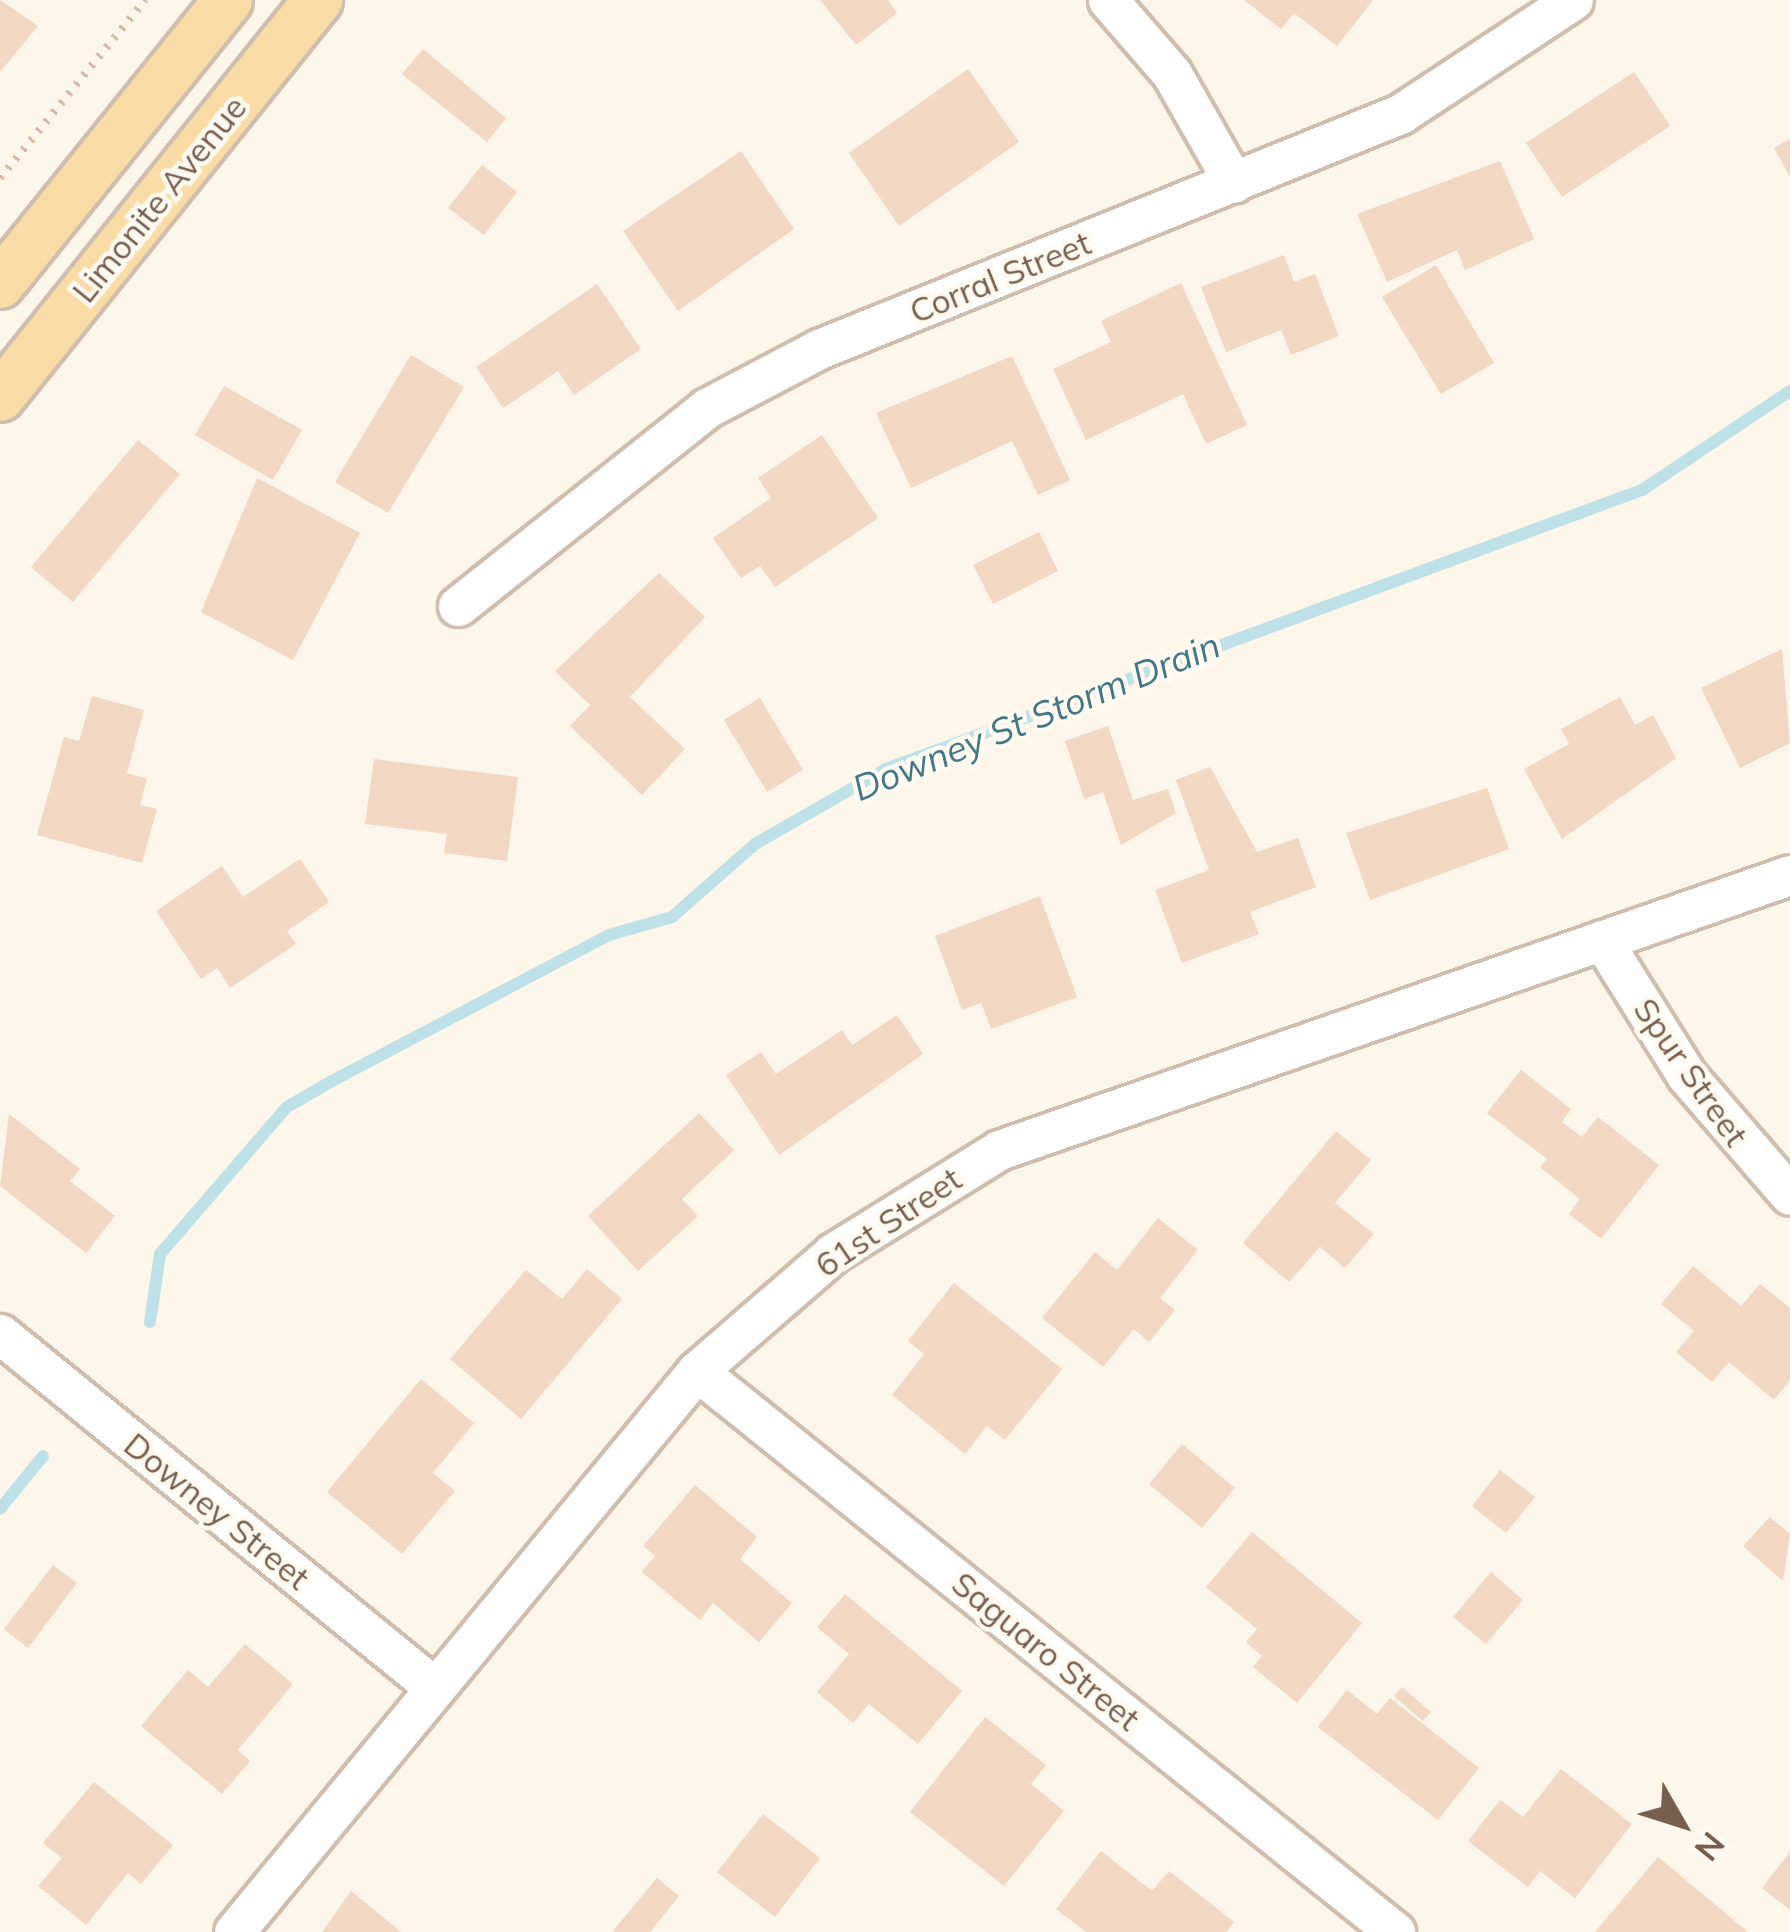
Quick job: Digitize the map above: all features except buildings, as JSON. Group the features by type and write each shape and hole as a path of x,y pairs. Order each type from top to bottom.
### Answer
{"main road":[{"path":"0,284 228,0"},
{"name":"Limonite Avenue","path":"0,398 318,0"}],"street":[{"path":"1108,0 1172,74 1234,183"},
{"name":"Corral Street","path":"458,606 707,408 819,349 1400,114 1573,0"},
{"name":"61st Street","path":"234,1932 697,1371 833,1252 999,1150 1790,875"},
{"name":"Spur Street","path":"1603,940 1687,1076 1790,1196"},
{"name":"Downey Street","path":"0,1334 434,1687"},
{"name":"Saguaro Street","path":"697,1371 1395,1932"}],"path":[{"path":"0,178 145,0"}],"waterway":[{"name":"Downey St Storm Drain","path":"150,1322 160,1254 287,1107 332,1081 609,935 672,917 755,844 886,769 1642,490 1790,391"},
{"name":"Downey St Storm Drain","path":"0,1509 43,1456"}]}
